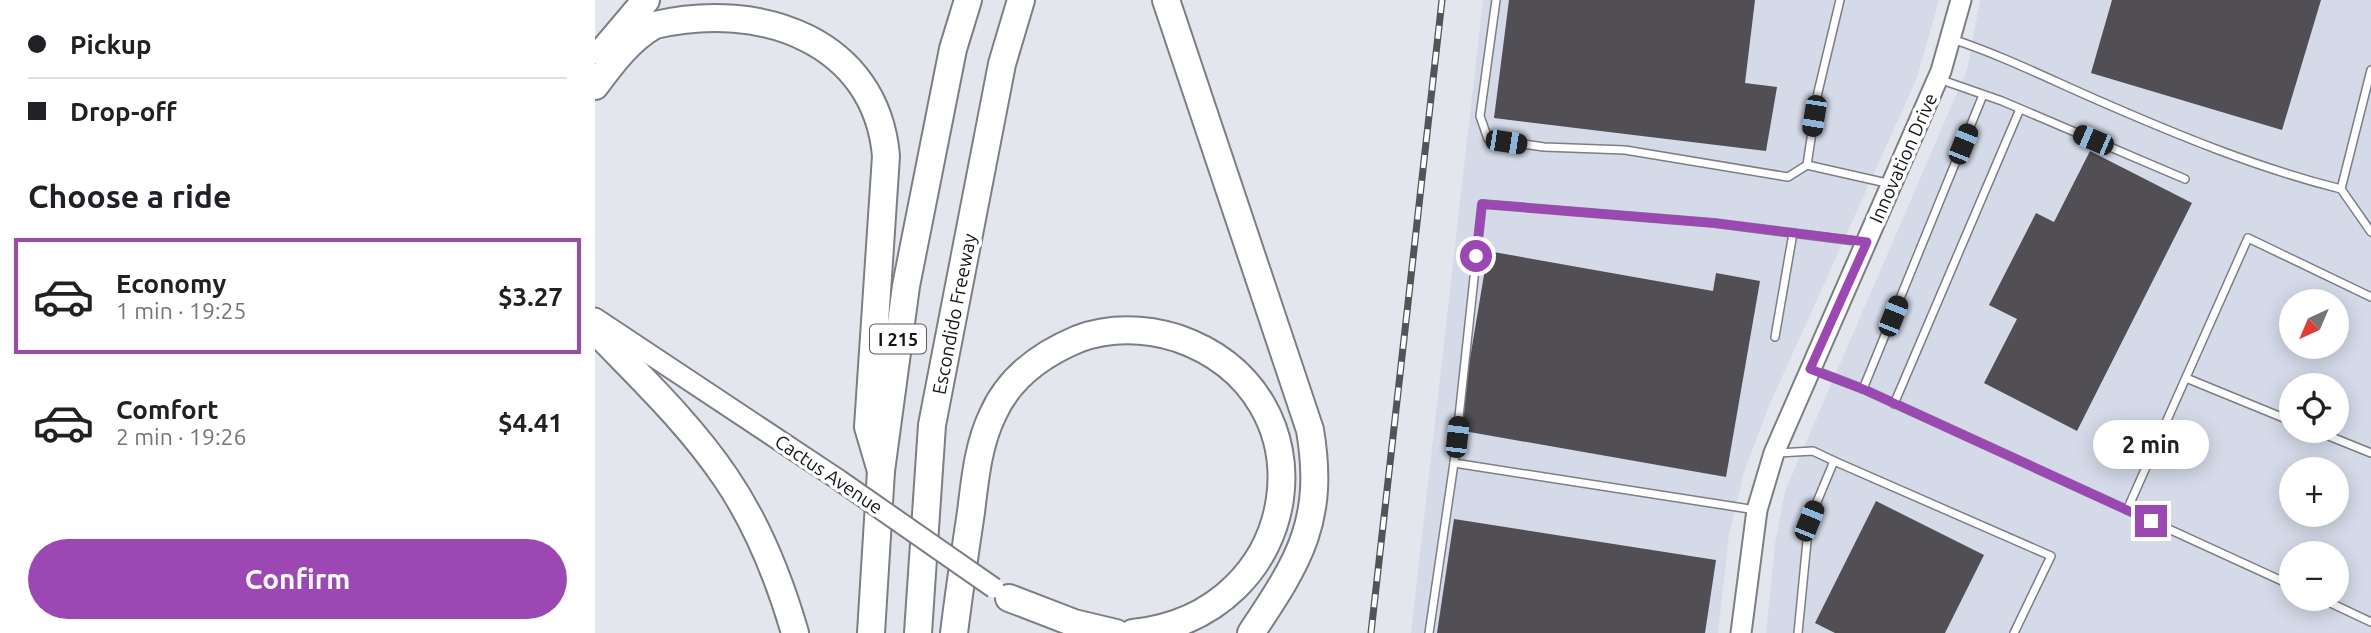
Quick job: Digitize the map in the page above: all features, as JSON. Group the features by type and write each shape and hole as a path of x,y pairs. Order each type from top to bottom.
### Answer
{"highway":[{"path":"595,60 646,0"},
{"name":"I 215","path":"871,633 881,471 906,286 953,49 968,0"},
{"name":"Escondido Freeway","path":"918,633 932,425 1002,64 1021,0"},
{"path":"1166,0 1310,430 1316,467 1310,527 1299,559 1251,633"},
{"path":"595,86 628,45 653,26 682,14 716,6 758,8 795,19 828,39 852,63 872,96 879,114 886,156 868,427 881,471"},
{"path":"595,330 692,432 726,478 757,533 781,585 795,633"},
{"path":"954,633 978,459 993,414 1005,392 1039,359 1084,337 1125,330 1165,334 1190,343 1235,373 1256,397 1267,419 1280,463 1281,488 1278,513 1260,559 1226,598 1181,624 1133,633"},
{"path":"1002,593 1074,623 1116,633"}],"street":[{"name":"Innovation Drive","path":"1741,633 1757,510 1774,453 1938,78 1961,0"},
{"name":"Cactus Avenue","path":"595,318 839,480 1061,633"}],"lane":[{"path":"1496,0 1480,116 1487,139 1544,147 1625,150 1788,177 1807,165 1892,184"},
{"path":"1807,165 1818,92 1840,0"},
{"path":"1951,38 1987,50 2095,99 2280,173 2341,189 2371,232"},
{"path":"2341,189 2371,70"},
{"path":"1938,78 2020,108 2185,179"},
{"path":"1863,389 1983,95"},
{"path":"1894,404 2020,108"},
{"path":"1429,633 1454,463 1482,204 1714,223 1867,242"},
{"path":"1775,337 1793,233"},
{"path":"2127,510 2248,238 2371,297"},
{"path":"1810,369 1863,389 2279,580"},
{"path":"2186,379 2279,416"},
{"path":"2346,443 2371,453"},
{"path":"1774,453 1813,451 2050,556 2014,633"},
{"path":"1798,633 1809,521 1834,461"},
{"path":"1454,463 1757,510"},
{"path":"2348,611 2371,622"}],"shaded area":[{"path":"1483,0 1939,0 1917,78 1769,406 1744,472 1729,535 1718,633 1411,633"},
{"path":"1980,0 2371,0 2371,633 1766,633 1775,544 1785,491 1967,70"}],"building":[{"path":"1509,0 1755,0 1745,83 1777,87 1766,151 1494,118"},
{"path":"2112,0 2321,0 2282,130 2091,73"},
{"path":"2090,151 2192,203 2077,431 1984,383 2017,319 1989,305 2036,213 2054,222"},
{"path":"1488,251 1713,291 1716,273 1760,281 1726,477 1458,430"},
{"path":"1876,501 1984,555 1945,633 1835,633 1815,623"},
{"path":"1454,519 1716,560 1705,633 1437,633"}],"railway":[{"path":"1371,633 1442,0"}],"route":[{"path":"1476,256 1482,204 1714,223 1867,242 1810,369 1863,389 2151,521"}]}
